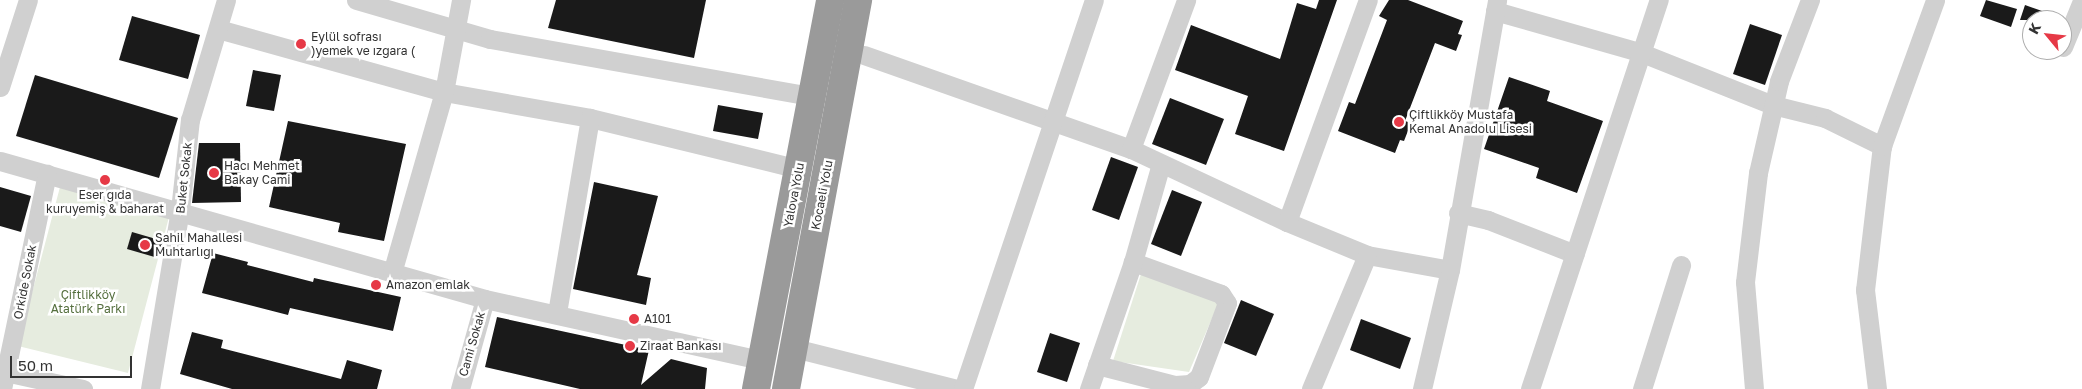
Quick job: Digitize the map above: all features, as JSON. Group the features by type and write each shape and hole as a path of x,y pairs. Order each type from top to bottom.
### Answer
{"highway":[{"name":"Kocaeli̇ Yolu","path":"786,389 858,0"},
{"path":"820,206 854,100 876,0"},
{"name":"Yalova Yolu","path":"756,389 814,97 828,5"}],"street":[{"path":"0,87 28,0"},
{"name":"Buket Sokak","path":"150,389 180,210 190,120 226,0"},
{"path":"356,0 490,39 814,97"},
{"path":"392,273 444,92 462,0"},
{"path":"963,389 1094,0"},
{"path":"1131,149 1186,0"},
{"path":"1286,222 1368,0"},
{"path":"1530,389 1659,0"},
{"path":"1754,389 1745,282 1758,173 1773,105 1810,0"},
{"path":"1877,389 1865,290 1882,146 1935,0"},
{"path":"2072,24 2082,1"},
{"path":"1422,389 1450,270 1458,213 1496,5 1642,53 1773,105 1824,118 1882,146"},
{"path":"218,29 444,92 590,118 799,169"},
{"path":"864,55 1051,123 1131,149 1286,222 1367,255 1450,270"},
{"path":"557,313 590,118"},
{"path":"0,161 180,210 485,299 557,313 761,360"},
{"path":"1089,389 1133,262 1161,164"},
{"name":"Orkide Sokak","path":"3,378 47,174"},
{"path":"1458,213 1488,220 1575,254"},
{"path":"1311,389 1367,255"},
{"path":"1097,365 1175,384 1190,384 1199,377 1226,303 1221,294 1133,262"},
{"path":"1642,389 1681,265"},
{"name":"Cami Sokak","path":"460,389 485,299"},
{"path":"794,348 957,389"},
{"path":"3,378 83,389"}],"green space":[{"name":"Çiftlikköy Atatürk Parkı","path":"60,187 169,217 128,373 18,346"},
{"path":"1141,274 1219,302 1189,372 1113,361"}],"building":[{"path":"556,0 706,0 694,58 548,28"},
{"path":"1319,0 1337,0 1284,151 1235,134 1248,96 1175,70 1191,25 1280,59 1297,3 1316,9"},
{"path":"1389,0 1408,0 1463,21 1458,34 1462,35 1456,51 1435,43 1405,121 1411,123 1404,141 1400,140 1395,153 1338,131 1349,102 1355,104 1387,20 1379,16"},
{"path":"1986,0 2017,9 2011,27 1980,16"},
{"path":"2025,5 2039,10 2023,10"},
{"path":"132,16 200,35 188,79 119,60"},
{"path":"1750,24 1782,35 1765,85 1733,74"},
{"path":"253,70 281,75 274,111 246,106"},
{"path":"35,75 178,118 159,178 16,136"},
{"path":"1509,77 1550,91 1547,101 1603,121 1577,193 1536,178 1539,168 1484,149"},
{"path":"1170,98 1224,119 1206,165 1152,144"},
{"path":"718,105 763,113 758,139 713,131"},
{"path":"288,121 406,144 384,241 338,232 340,223 269,207"},
{"name":"Hacı Mehmet Bakay Cami","path":"199,143 240,143 241,202 192,203"},
{"path":"1111,157 1138,167 1119,220 1092,210"},
{"path":"594,182 658,196 637,275 651,278 646,305 573,289"},
{"path":"0,187 31,196 21,232 0,226"},
{"path":"1172,190 1202,202 1181,256 1151,244"},
{"name":"Sahil Mahallesi Muhtarlığı","path":"132,232 163,241 158,258 127,249"},
{"path":"213,253 248,262 247,265 313,282 314,278 401,297 393,331 290,308 288,315 202,293"},
{"path":"1241,300 1274,314 1256,356 1224,343"},
{"path":"497,317 649,350 641,385 671,359 707,368 705,389 580,389 485,367"},
{"path":"1361,319 1411,338 1400,369 1350,350"},
{"path":"192,332 223,340 221,348 341,379 347,360 382,370 377,389 232,389 180,374"},
{"path":"1050,333 1080,343 1067,382 1037,372"}],"place":[{"name":"Eylül sofrası )yemek ve ızgara (","path":"301,44"},
{"name":"Çiftlikköy Mustafa Kemal Anadolu Lisesi","path":"1399,122"},
{"name":"Hacı Mehmet Bakay Cami","path":"214,173"},
{"name":"Eser gıda kuruyemiş & baharat","path":"105,180"},
{"name":"Sahil Mahallesi Muhtarlığı","path":"145,245"},
{"name":"Amazon emlak","path":"376,285"},
{"name":"A101","path":"634,319"},
{"name":"Ziraat Bankası","path":"630,346"}]}
